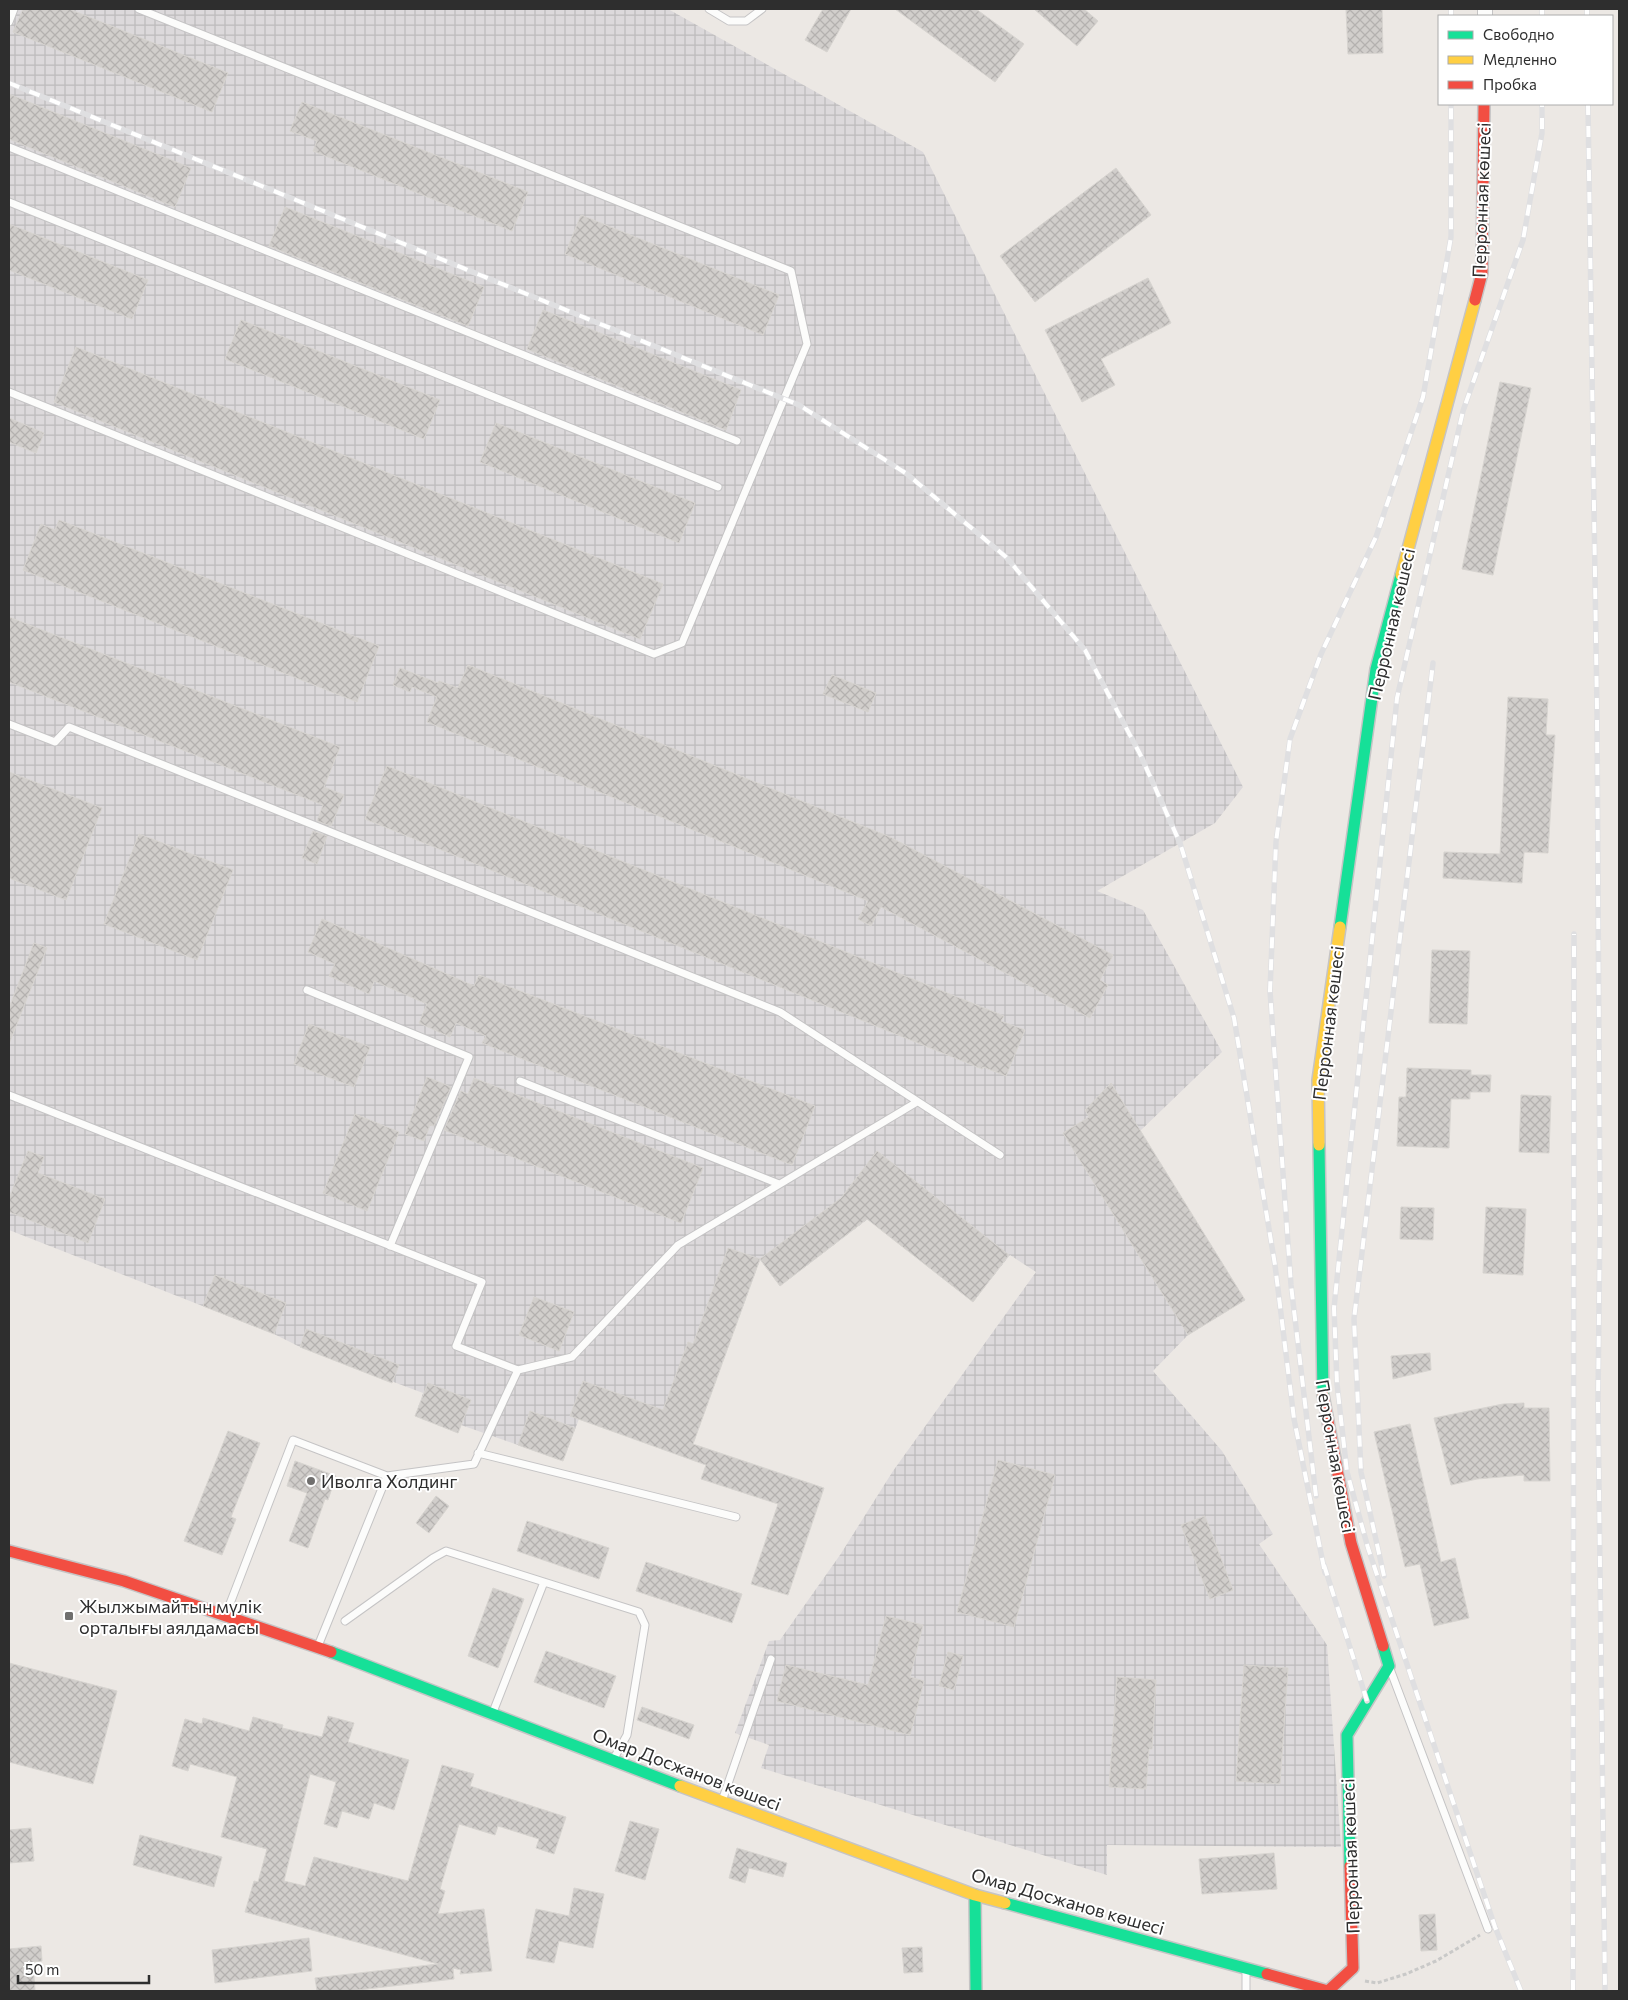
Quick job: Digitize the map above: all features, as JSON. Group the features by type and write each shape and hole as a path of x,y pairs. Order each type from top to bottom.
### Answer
{"street":[{"name":"Перронная көшесі","path":"1353,1968 1346,1735 1389,1666 1351,1543 1322,1390 1318,1080 1376,669 1482,273 1484,105"},
{"name":"Омар Досжанов көшесі","path":"9,1551 124,1581 318,1646 721,1802 975,1895 1328,1991 1353,1968"},
{"path":"975,1895 976,1991"}],"lane":[{"path":"9,22 14,9"},
{"path":"9,392 654,654 682,644 807,344 791,271 139,9"},
{"path":"709,9 730,21 746,21 762,9"},
{"path":"9,147 737,441"},
{"path":"9,202 718,487"},
{"path":"9,724 55,742 69,727 780,1012 1000,1156"},
{"path":"307,990 468,1057 390,1246"},
{"path":"520,1081 780,1184"},
{"path":"9,1095 482,1282 456,1346 518,1370 572,1357 678,1245 917,1102"},
{"path":"226,1614 293,1440 387,1476 474,1464 518,1370"},
{"path":"478,1453 736,1517"},
{"path":"318,1646 387,1476"},
{"path":"344,1621 433,1558 446,1551 639,1612 645,1625 627,1735 613,1760"},
{"path":"493,1714 544,1582"},
{"path":"721,1802 771,1659"},
{"path":"1389,1666 1488,1929"},
{"path":"1246,1968 1246,1991"}],"path":[{"path":"1353,1968 1362,1980 1377,1983 1406,1974 1465,1944 1488,1929"}],"shaded area":[{"path":"9,9 668,9 923,152 1243,787 1215,823 1097,891 1143,910 1222,1052 1140,1131 1245,1300 1188,1335 1153,1371 1222,1451 1273,1534 1259,1544 1327,1645 1341,1847 1107,1845 1107,1875 761,1768 769,1745 735,1733 769,1641 780,1640 840,1555 893,1471 1036,1272 1010,1255 973,1302 868,1219 780,1286 760,1260 688,1458 579,1419 563,1461 461,1425 458,1433 415,1416 423,1393 300,1347 274,1334 9,1230"}],"building":[{"path":"23,9 69,9 228,73 212,112 13,32"},
{"path":"823,9 851,9 827,52 805,40"},
{"path":"895,9 976,9 1024,44 995,82"},
{"path":"1034,9 1084,9 1098,21 1077,46"},
{"path":"1346,9 1382,9 1383,53 1348,54"},
{"path":"9,94 191,168 175,207 9,139"},
{"path":"302,102 528,192 512,231 313,151 317,141 290,131"},
{"path":"1116,168 1151,215 1035,302 1000,256"},
{"path":"285,207 484,287 468,326 269,246"},
{"path":"581,215 779,295 763,335 565,254"},
{"path":"9,224 148,280 132,319 9,270"},
{"path":"1148,278 1171,323 1101,359 1115,385 1082,402 1045,330"},
{"path":"543,310 741,390 726,430 527,349"},
{"path":"241,320 440,400 424,439 225,359"},
{"path":"76,347 663,584 640,639 54,402"},
{"path":"1500,382 1531,388 1493,575 1462,569"},
{"path":"9,418 44,433 36,453 9,442"},
{"path":"496,423 695,503 679,543 480,462"},
{"path":"59,520 379,646 357,702 23,570 41,524 55,530"},
{"path":"9,617 340,747 324,787 344,795 331,826 317,821 323,805 9,682"},
{"path":"468,665 890,837 1113,955 1100,980 1108,985 1090,1018 881,907 871,926 858,919 868,901 427,722 437,697 412,687 410,692 393,685 400,668 438,683 439,681 458,688"},
{"path":"832,675 876,693 868,712 823,694"},
{"path":"1508,697 1548,699 1546,735 1555,735 1548,853 1524,852 1522,883 1443,878 1444,852 1500,854"},
{"path":"387,766 1004,1016 1001,1021 1025,1030 1006,1076 983,1067 982,1069 365,819"},
{"path":"9,772 102,808 66,900 9,878"},
{"path":"313,831 327,836 317,864 302,858"},
{"path":"139,834 233,870 197,960 104,924"},
{"path":"322,919 474,986 479,975 815,1106 792,1165 482,1043 486,1036 456,1023 450,1037 419,1023 427,1004 374,981 369,994 329,976 335,964 308,952"},
{"path":"34,943 47,948 9,1044 9,1008"},
{"path":"1432,950 1470,951 1467,1024 1429,1023"},
{"path":"309,1024 370,1047 354,1087 294,1064"},
{"path":"1407,1068 1471,1070 1471,1075 1491,1075 1490,1092 1470,1092 1470,1099 1451,1099 1449,1148 1397,1146 1399,1097 1406,1097"},
{"path":"427,1077 451,1087 434,1126 430,1125 424,1141 405,1134"},
{"path":"474,1078 703,1168 681,1223 444,1130 461,1091 468,1094"},
{"path":"1111,1083 1245,1300 1188,1335 1063,1133 1089,1117 1085,1110"},
{"path":"1521,1095 1551,1096 1549,1153 1519,1152"},
{"path":"355,1114 399,1132 367,1211 323,1193"},
{"path":"28,1151 44,1157 38,1173 105,1199 88,1243 9,1212 9,1198"},
{"path":"877,1151 1009,1255 973,1302 867,1219 780,1286 760,1259 841,1198"},
{"path":"1401,1207 1434,1208 1433,1240 1400,1239"},
{"path":"1486,1207 1526,1209 1523,1275 1483,1273"},
{"path":"728,1248 760,1259 693,1444 824,1488 788,1595 751,1584 778,1504 701,1479 706,1465 570,1416 583,1381 663,1410 688,1342 693,1344"},
{"path":"215,1275 286,1303 274,1334 203,1306"},
{"path":"534,1297 574,1312 559,1351 519,1335"},
{"path":"306,1329 399,1365 392,1383 300,1347"},
{"path":"1430,1353 1431,1370 1393,1379 1391,1356"},
{"path":"428,1383 471,1400 458,1433 415,1416"},
{"path":"1524,1403 1524,1408 1549,1408 1550,1481 1524,1481 1524,1475 1477,1479 1451,1485 1434,1418 1503,1404"},
{"path":"530,1411 575,1428 563,1461 518,1445"},
{"path":"1410,1424 1441,1562 1455,1558 1469,1618 1434,1626 1420,1564 1405,1567 1374,1432"},
{"path":"228,1431 260,1443 231,1517 236,1519 222,1555 184,1541"},
{"path":"998,1460 1055,1475 1014,1627 957,1612"},
{"path":"295,1461 336,1476 328,1500 325,1499 308,1548 289,1541 307,1493 287,1486"},
{"path":"436,1496 449,1506 429,1533 416,1523"},
{"path":"1205,1516 1233,1590 1210,1599 1181,1525"},
{"path":"527,1521 609,1548 599,1579 517,1551"},
{"path":"646,1562 742,1594 732,1623 636,1591"},
{"path":"493,1588 524,1599 498,1668 468,1656"},
{"path":"886,1616 923,1625 910,1677 924,1681 910,1735 777,1701 786,1665 868,1685"},
{"path":"546,1651 616,1676 604,1708 534,1682"},
{"path":"948,1652 963,1656 954,1690 939,1686"},
{"path":"9,1663 117,1691 93,1784 9,1762"},
{"path":"1244,1665 1288,1668 1280,1784 1236,1781"},
{"path":"1117,1677 1156,1680 1152,1749 1149,1749 1146,1789 1109,1787"},
{"path":"642,1707 694,1725 689,1739 637,1720"},
{"path":"328,1716 354,1723 348,1742 409,1760 394,1810 374,1803 369,1819 342,1811 337,1828 324,1824 336,1782 310,1774 284,1881 305,1886 314,1857 408,1881 442,1765 474,1774 470,1786 566,1817 554,1854 536,1848 539,1839 498,1826 495,1835 459,1824 440,1889 445,1891 438,1914 484,1909 492,1971 460,1974 461,1970 453,1968 454,1979 349,1991 317,1991 315,1978 438,1964 245,1912 254,1881 258,1882 267,1849 221,1837 237,1777 190,1764 188,1771 172,1766 185,1719 202,1724 203,1718 249,1731 253,1717 283,1725 282,1728 322,1737"},
{"path":"630,1821 659,1829 645,1880 615,1871"},
{"path":"31,1828 34,1861 9,1863 9,1830"},
{"path":"140,1835 222,1857 214,1887 133,1865"},
{"path":"737,1848 787,1863 783,1877 749,1868 745,1883 729,1878"},
{"path":"1274,1853 1277,1889 1202,1894 1199,1859"},
{"path":"574,1888 604,1894 593,1948 559,1941 554,1963 526,1958 536,1909 569,1916"},
{"path":"1435,1914 1437,1950 1421,1951 1419,1915"},
{"path":"309,1938 312,1971 215,1983 212,1950"},
{"path":"41,1946 42,1961 33,1962 35,1991 9,1991 9,1949"},
{"path":"922,1947 923,1972 904,1973 902,1948"}],"railway":[{"path":"1451,9 1451,15"},
{"path":"1542,9 1542,15"},
{"path":"1587,9 1587,15"},
{"path":"9,83 799,405 907,474 1006,557 1085,650 1140,754 1180,843 1234,1018 1275,1265 1294,1419 1325,1573"},
{"path":"1316,1496 1291,1285 1270,991 1276,842 1290,739 1321,654 1376,537 1423,397 1451,237 1451,105"},
{"path":"1521,1991 1495,1927 1368,1548 1347,1472 1337,1384 1334,1308 1397,698 1463,411 1523,240 1542,133 1542,105"},
{"path":"1588,105 1597,711 1600,1216 1598,1401 1605,1991"},
{"path":"1384,1576 1361,1472 1354,1319 1433,663"},
{"path":"1573,1991 1574,934"},
{"path":"1324,1565 1367,1701"}],"traffic: fast":[{"path":"1340,927 1376,669 1401,575"},
{"path":"1319,1145 1323,1395"},
{"path":"1350,1866 1347,1735 1389,1666 1383,1646"},
{"path":"331,1652 680,1786"},
{"path":"975,1895 976,1991"},
{"path":"1005,1903 1267,1974"}],"traffic: slow":[{"path":"1401,575 1475,300"},
{"path":"1319,1145 1318,1080 1340,927"},
{"path":"680,1786 975,1895 1005,1903"}],"traffic: jam":[{"path":"1475,300 1482,273 1484,105"},
{"path":"1323,1395 1351,1543 1383,1646"},
{"path":"9,1551 124,1581 331,1652"},
{"path":"1267,1974 1328,1991 1353,1968 1350,1866"}],"place":[{"name":"Иволга Холдинг","path":"311,1481"},
{"name":"Жылжымайтын мүлік орталығы аялдамасы","path":"69,1616"}]}
